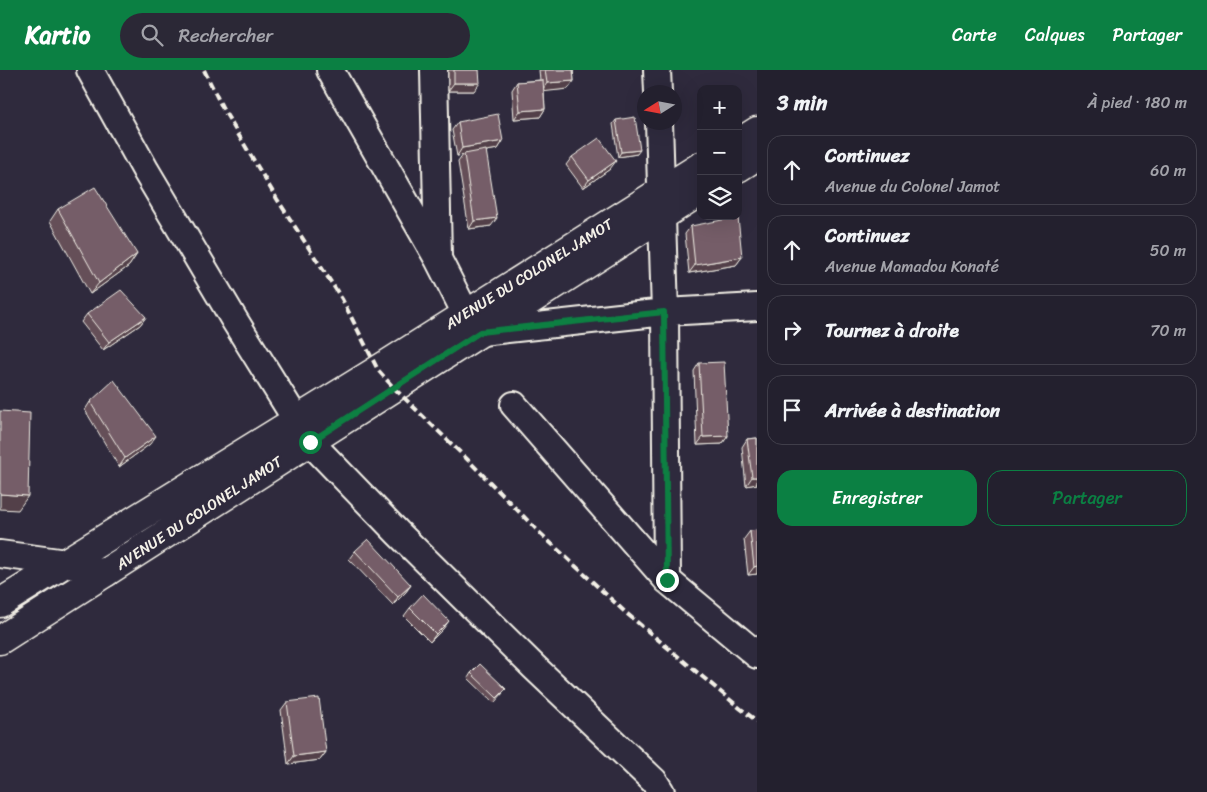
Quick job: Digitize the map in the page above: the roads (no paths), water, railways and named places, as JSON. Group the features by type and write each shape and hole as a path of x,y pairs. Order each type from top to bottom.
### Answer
{"main road":[{"path":"742,140 757,131"},
{"path":"742,165 757,156"},
{"name":"AVENUE DU COLONEL JAMOT","path":"0,603 66,563 303,431 661,203 697,170"},
{"name":"AVENUE DU COLONEL JAMOT","path":"661,203 697,192"},
{"name":"AVENUE DU COLONEL JAMOT","path":"0,640 106,573 303,431"}],"street":[{"path":"90,70 151,179 303,431 418,553 654,781 661,792"},
{"path":"330,70 473,323 757,306"},
{"path":"434,70 438,259"},
{"path":"657,70 658,85"},
{"path":"659,130 664,312 667,580"},
{"path":"514,406 667,580 757,655"},
{"path":"0,554 66,563 106,573"}],"railway":[{"path":"204,70 223,109 277,199 342,299 378,370 540,533 625,612 757,721"}]}
